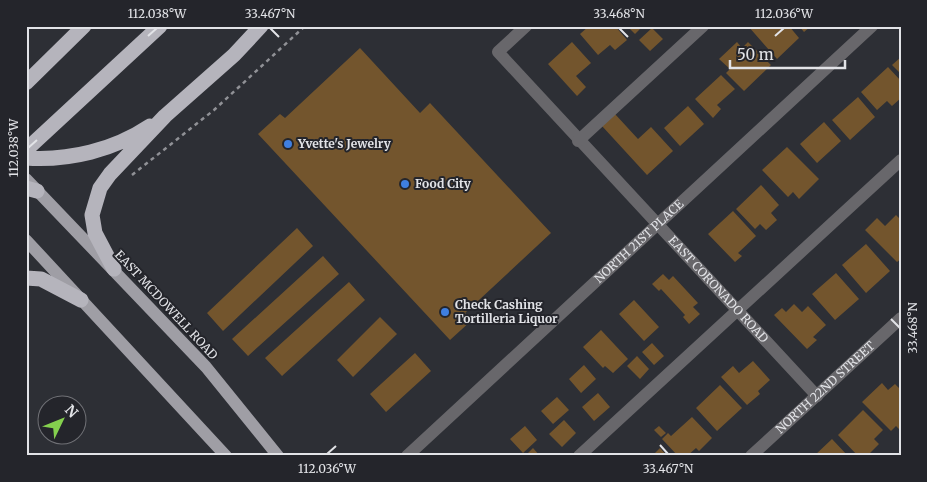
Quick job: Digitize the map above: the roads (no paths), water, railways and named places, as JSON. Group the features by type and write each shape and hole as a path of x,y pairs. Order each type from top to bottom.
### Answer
{"highway":[{"path":"26,83 84,26"},
{"path":"26,150 160,26"},
{"path":"114,270 95,233 92,215 95,201 110,174 165,116 234,55 261,26"},
{"path":"26,158 84,154 110,147 142,132 165,116"},
{"path":"26,278 41,279 82,300"}],"main road":[{"name":"EAST MCDOWELL ROAD","path":"26,179 32,189 114,270 206,367 278,456"},
{"path":"26,240 226,456"}],"street":[{"name":"EAST CORONADO ROAD","path":"526,26 498,52 578,141 657,223 817,396"},
{"path":"578,141 703,26"},
{"name":"NORTH 21ST PLACE","path":"407,456 872,26"},
{"path":"579,456 901,160"},
{"name":"NORTH 22ND STREET","path":"751,456 901,318"}],"place":[{"name":"Yvette's Jewelry","path":"288,144"},
{"name":"Food City","path":"405,184"},
{"name":"Check Cashing Tortilleria Liquor","path":"445,312"}]}
